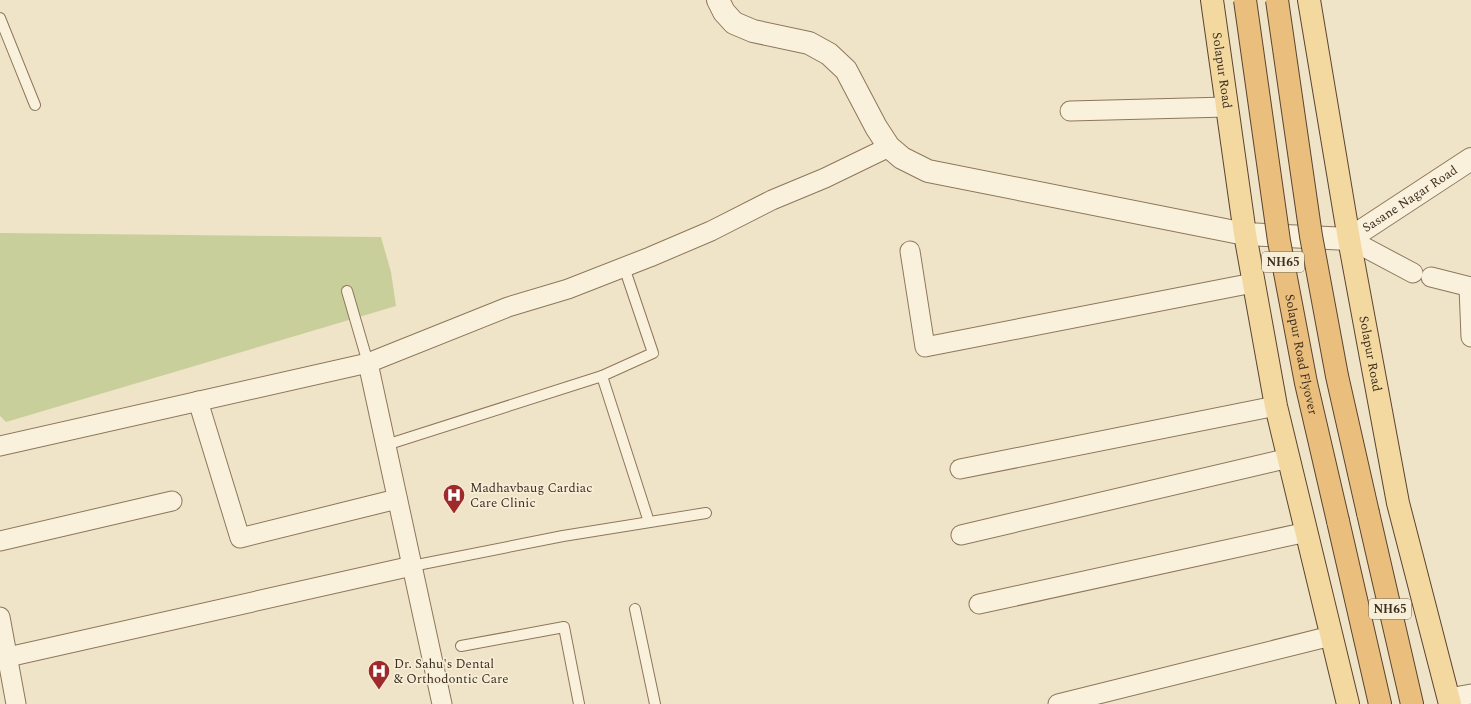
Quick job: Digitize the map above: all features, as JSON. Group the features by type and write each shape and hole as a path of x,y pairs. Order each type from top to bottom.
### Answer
{"highway":[{"name":"Solapur Road Flyover","path":"1245,0 1281,249 1306,383 1380,704"},
{"name":"NH65","path":"1277,0 1311,236 1337,376 1412,704"}],"main road":[{"name":"Solapur Road","path":"1212,0 1244,234 1276,406 1348,704"},
{"name":"Solapur Road","path":"1309,0 1349,239 1398,503 1449,701"}],"street":[{"path":"718,0 724,12 734,23 752,31 809,43 830,54 846,70 876,127 889,147 902,158 928,171 1244,234 1349,239 1422,275 1470,287 1471,337"},
{"path":"1070,112 1227,107"},
{"path":"0,446 368,363 508,307 568,289 711,231 772,200 825,178 889,147"},
{"name":"Sasane Nagar Road","path":"1349,239 1471,159"},
{"path":"910,251 925,347 1253,283"},
{"path":"368,363 442,704"},
{"path":"198,401 240,538 397,500"},
{"path":"960,469 1276,406"},
{"path":"961,535 1289,458"},
{"path":"0,541 172,501"},
{"path":"979,604 1307,532"},
{"path":"8,657 412,566"},
{"path":"0,617 16,704"},
{"path":"1058,704 1331,636"},
{"path":"1449,701 1471,694"}],"lane":[{"path":"0,18 35,105"},
{"path":"386,445 602,376 653,353 624,267"},
{"path":"347,290 368,363"},
{"path":"602,376 649,522"},
{"path":"412,566 563,536 706,513"},
{"path":"635,609 655,704"},
{"path":"461,646 564,627 579,704"}],"green space":[{"path":"0,233 381,237 391,272 396,306 6,422 0,416"}],"place":[{"name":"Madhavbaug Cardiac Care Clinic","path":"454,514"},
{"name":"Dr. Sahu's Dental & Orthodontic Care","path":"379,690"}]}
